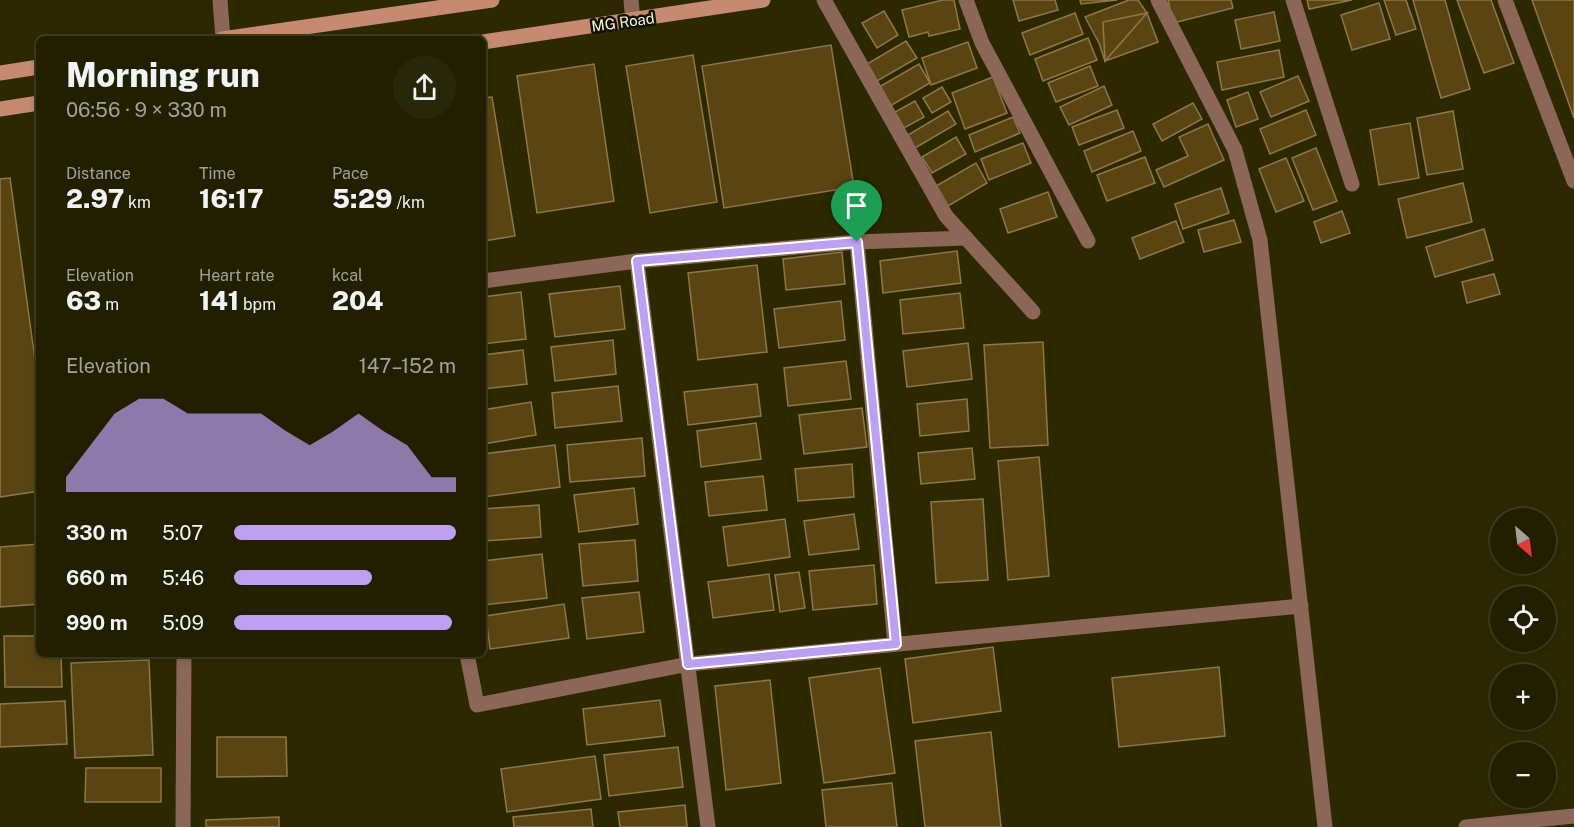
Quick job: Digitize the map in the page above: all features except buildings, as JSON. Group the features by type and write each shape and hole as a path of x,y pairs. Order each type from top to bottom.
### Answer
{"main road":[{"path":"244,36 492,0"},
{"name":"MG Road","path":"486,42 763,0"},
{"path":"0,73 36,67"},
{"path":"0,109 36,103"}],"street":[{"path":"220,0 223,36"},
{"path":"631,0 633,21"},
{"path":"824,0 946,216 1033,312"},
{"path":"966,0 982,43 1088,240"},
{"path":"1158,0 1235,150 1260,240 1325,827"},
{"path":"1293,0 1352,184"},
{"path":"1505,0 1574,181"},
{"path":"486,281 637,261 857,242 966,238"},
{"path":"857,242 896,644"},
{"path":"637,261 708,827"},
{"path":"468,657 477,705 688,664 1301,606"},
{"path":"183,827 184,657"},
{"path":"1466,827 1574,816"}],"route":[{"path":"857,242 896,644 688,664 637,261 857,242"}]}
